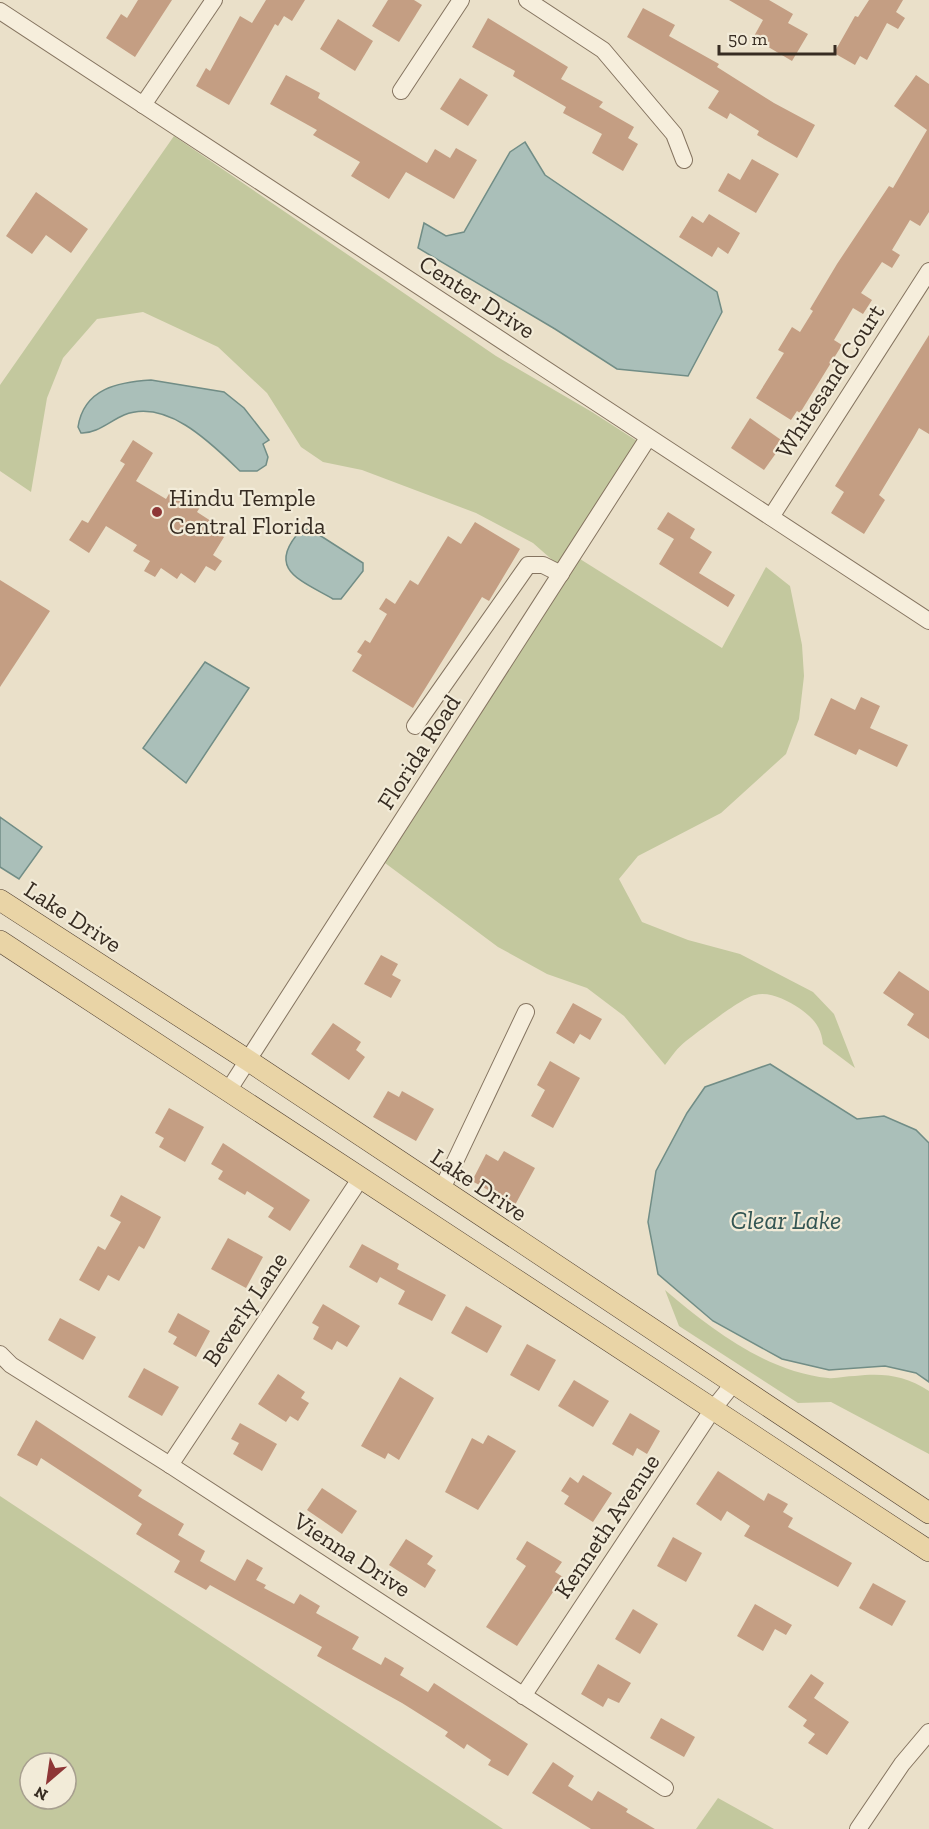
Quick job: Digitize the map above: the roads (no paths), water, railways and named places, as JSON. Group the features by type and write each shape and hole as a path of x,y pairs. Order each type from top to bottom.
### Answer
{"main road":[{"name":"Lake Drive","path":"0,900 249,1061 441,1191 929,1513"},
{"path":"0,941 929,1551"}],"street":[{"path":"143,105 214,0"},
{"path":"401,92 461,0"},
{"path":"526,0 603,50 674,134 684,160"},
{"name":"Center Drive","path":"0,11 929,621"},
{"name":"Whitesand Court","path":"771,517 929,271"},
{"name":"Florida Road","path":"228,1091 648,438"},
{"path":"415,726 528,565 543,565 561,574"},
{"path":"441,1191 526,1012"},
{"name":"Beverly Lane","path":"170,1465 360,1179"},
{"name":"Vienna Drive","path":"4,1364 170,1465 664,1788"},
{"name":"Kenneth Avenue","path":"523,1696 713,1409 733,1384"},
{"path":"858,1829 902,1764 929,1732"}],"water":[{"path":"525,142 545,175 717,292 722,312 688,376 617,369 555,329 418,248 424,223 446,236 464,232 510,152"},
{"path":"151,380 224,392 244,408 269,440 263,444 268,457 266,465 257,471 240,471 188,426 156,413 140,411 124,415 98,429 81,433 78,427 82,414 87,403 95,396 115,385"},
{"path":"310,529 363,563 363,571 341,599 333,599 309,586 291,572 287,564 286,555 291,543 301,530"},
{"path":"205,662 249,688 186,783 143,748"},
{"path":"0,817 42,847 19,879 0,867"},
{"name":"Clear Lake","path":"770,1064 857,1119 884,1116 916,1130 929,1143 929,1382 916,1373 885,1366 829,1370 782,1359 713,1321 658,1274 648,1222 656,1171 687,1113 705,1087"}],"place":[{"name":"Hindu Temple Central Florida","path":"157,512"}]}
